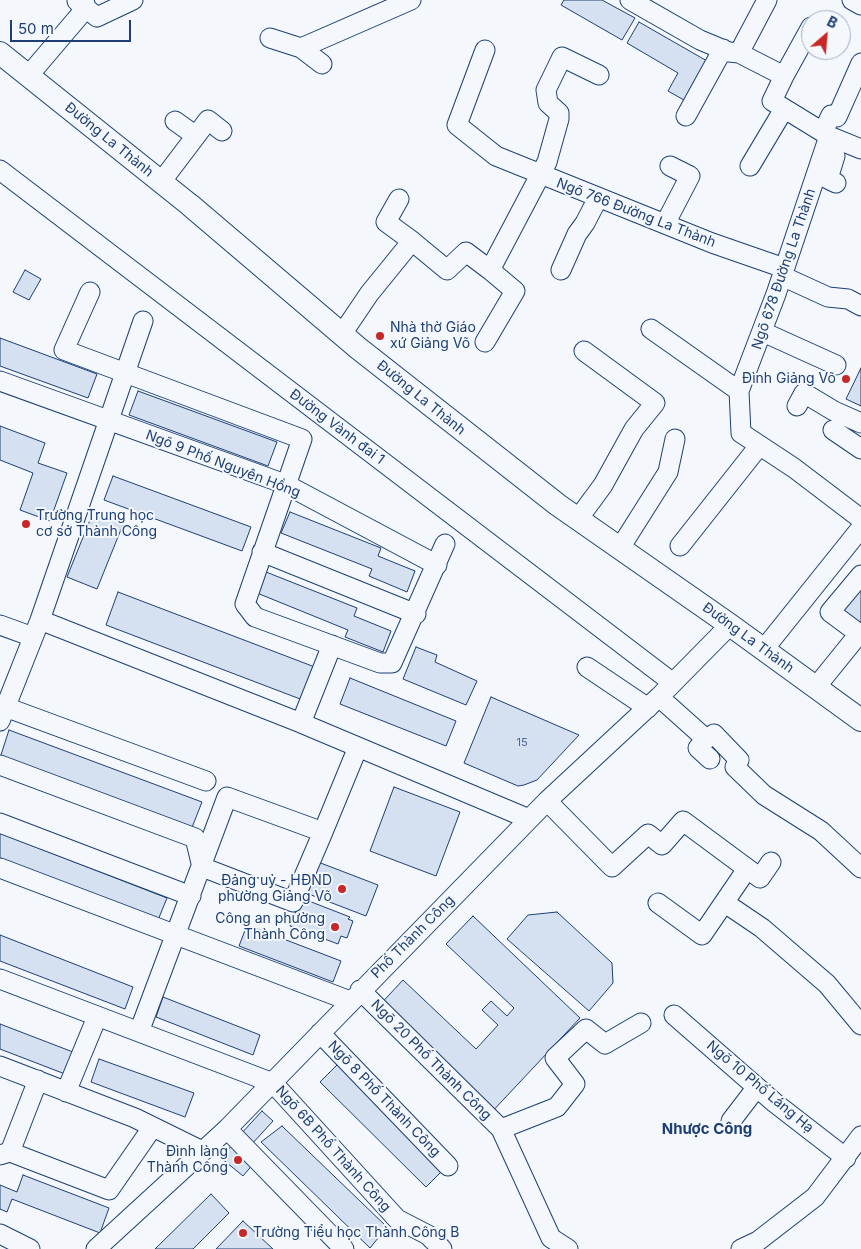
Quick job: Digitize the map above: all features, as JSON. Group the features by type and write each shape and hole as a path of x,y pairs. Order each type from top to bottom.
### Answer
{"main road":[{"name":"Đường La Thành","path":"0,53 161,182 342,334 488,451 578,520 764,649 861,720"}],"street":[{"path":"29,75 82,3 97,17 133,0"},
{"path":"302,48 411,0"},
{"path":"630,0 700,40 731,51 784,76"},
{"path":"686,116 766,0"},
{"path":"852,0 861,5"},
{"path":"270,38 302,48 322,64"},
{"path":"801,45 772,101 831,136 861,149"},
{"path":"485,50 450,128 496,156 541,175 559,119 558,113 548,103 546,90 562,57 599,74"},
{"path":"836,183 828,179 831,115 837,117 854,101 861,63"},
{"path":"750,166 784,109"},
{"path":"161,182 208,120 222,131"},
{"path":"176,121 196,136"},
{"name":"Ngõ 678 Đường La Thành","path":"831,136 762,332 739,391 741,433 794,468 861,520"},
{"path":"665,224 690,176 670,166"},
{"name":"Đường Vành đai 1","path":"0,170 673,683"},
{"name":"Ngõ 766 Đường La Thành","path":"490,270 541,175 783,272 828,297 848,299 861,306"},
{"path":"561,270 577,234 586,223 598,198"},
{"path":"399,199 386,222 447,270 466,252 515,291 485,342"},
{"path":"342,334 369,294 412,241"},
{"path":"90,292 64,350 123,374 302,439 247,596 246,609 255,617 380,663 392,663 416,614 445,544"},
{"path":"143,321 123,374 40,620 2,710 206,781"},
{"path":"651,329 739,391"},
{"path":"762,332 836,365"},
{"path":"578,520 603,485 634,429 655,403 584,351"},
{"name":"Ngõ 9 Phố Nguyên Hồng","path":"0,380 285,484 437,565"},
{"path":"797,406 804,393 834,411 861,423"},
{"path":"832,430 861,449"},
{"path":"620,548 668,472 675,439"},
{"path":"680,546 759,446"},
{"path":"764,649 861,528"},
{"path":"262,552 416,614"},
{"path":"816,687 857,638 830,612 861,575"},
{"path":"40,620 301,723 529,819"},
{"path":"0,625 33,637"},
{"name":"Phố Thành Công","path":"100,1248 227,1129 529,819 654,702 730,625"},
{"path":"301,723 332,645"},
{"path":"588,668 654,702 706,739"},
{"path":"710,759 698,748 706,739 714,734 739,760 735,767 764,795 821,831 861,868"},
{"path":"202,867 293,902 358,747"},
{"path":"0,765 195,838 202,867"},
{"path":"139,1032 227,797 323,832"},
{"path":"547,801 612,867 648,834 662,845 683,821 760,878 771,862"},
{"path":"0,823 191,896"},
{"path":"0,868 174,935 355,996"},
{"path":"658,903 702,935 747,869"},
{"path":"725,903 762,928 827,984 861,1025"},
{"path":"0,979 97,1018 274,1082"},
{"name":"Ngõ 20 Phố Thành Công","path":"355,996 501,1129"},
{"name":"Ngõ 10 Phố Láng Hạ","path":"674,1015 757,1086 846,1158"},
{"path":"66,1092 97,1018"},
{"path":"568,1249 551,1238 501,1129 557,1107 575,1084 555,1058 586,1029 606,1044 641,1023"},
{"name":"Ngõ 8 Phố Thành Công","path":"320,1033 448,1166"},
{"path":"0,1066 38,1080 202,1151"},
{"path":"38,1080 5,1153 109,1190 152,1128"},
{"name":"Ngõ 6B Phố Thành Công","path":"274,1082 397,1219 428,1235 442,1249"},
{"path":"731,1121 757,1086"},
{"path":"227,1129 344,1249"},
{"path":"741,1249 758,1241 815,1197 861,1136"},
{"path":"0,1234 30,1249"}],"building":[{"path":"564,0 602,0 635,18 622,40 561,5"},
{"path":"639,22 714,65 691,104 668,91 678,73 627,43"},
{"path":"25,270 41,279 29,300 13,292"},
{"path":"0,338 97,374 88,398 0,366"},
{"path":"861,368 861,406 846,399"},
{"path":"138,391 277,442 268,466 129,415"},
{"path":"0,426 45,443 38,463 67,473 50,521 20,510 33,473 0,460"},
{"path":"113,476 251,527 242,551 104,500"},
{"path":"94,510 124,522 97,589 67,577"},
{"path":"290,512 381,548 378,556 415,571 407,592 369,576 372,569 281,533"},
{"path":"266,572 357,608 354,616 391,631 383,652 345,637 348,630 257,593"},
{"path":"861,588 861,624 843,610"},
{"path":"118,592 320,669 308,702 106,625"},
{"path":"416,647 437,655 435,662 477,681 466,705 403,679"},
{"path":"350,678 456,721 446,746 340,704"},
{"path":"491,697 579,735 537,780 524,785 518,786 464,763"},
{"path":"9,730 202,802 191,830 0,758"},
{"path":"394,787 460,812 436,876 370,851"},
{"path":"0,833 167,898 158,920 0,859"},
{"name":"Đảng uỷ - HĐND phường Giảng Võ","path":"318,862 378,885 366,916 306,893"},
{"path":"301,898 350,917 348,919 353,921 347,938 341,936 338,944 290,926"},
{"path":"557,912 612,963 613,983 589,1011 507,939 528,915"},
{"path":"473,916 580,1018 488,1116 375,1010 403,980 476,1049 498,1025 482,1010 491,1001 507,1016 514,1008 446,944"},
{"path":"247,925 341,961 333,982 239,946"},
{"path":"0,935 133,987 125,1009 0,961"},
{"path":"163,997 260,1035 253,1055 156,1017"},
{"path":"0,1024 73,1052 65,1074 0,1049"},
{"path":"99,1059 194,1093 185,1117 91,1082"},
{"path":"339,1063 445,1168 426,1187 320,1082"},
{"path":"262,1111 273,1121 251,1145 240,1135"},
{"path":"282,1126 387,1227 370,1248 261,1142"},
{"name":"Đình làng Thành Công","path":"232,1145 254,1163 243,1176 221,1158"},
{"path":"23,1175 109,1208 100,1233 12,1199 7,1212 0,1209 0,1185 17,1192"},
{"path":"211,1194 229,1213 193,1249 155,1249"},
{"name":"Trường Tiểu học Thành Công B","path":"243,1221 273,1249 216,1249"}],"place":[{"name":"Nhà thờ Giáo xứ Giảng Võ","path":"380,336"},
{"name":"Đình Giảng Võ","path":"846,379"},
{"name":"Trường Trung học cơ sở Thành Công","path":"26,524"},
{"name":"Đảng uỷ - HĐND phường Giảng Võ","path":"342,889"},
{"name":"Công an phường Thành Công","path":"335,927"},
{"name":"Đình làng Thành Công","path":"238,1160"},
{"name":"Trường Tiểu học Thành Công B","path":"243,1233"}],"district":[{"name":"Nhược Công","path":"707,1129"}]}
